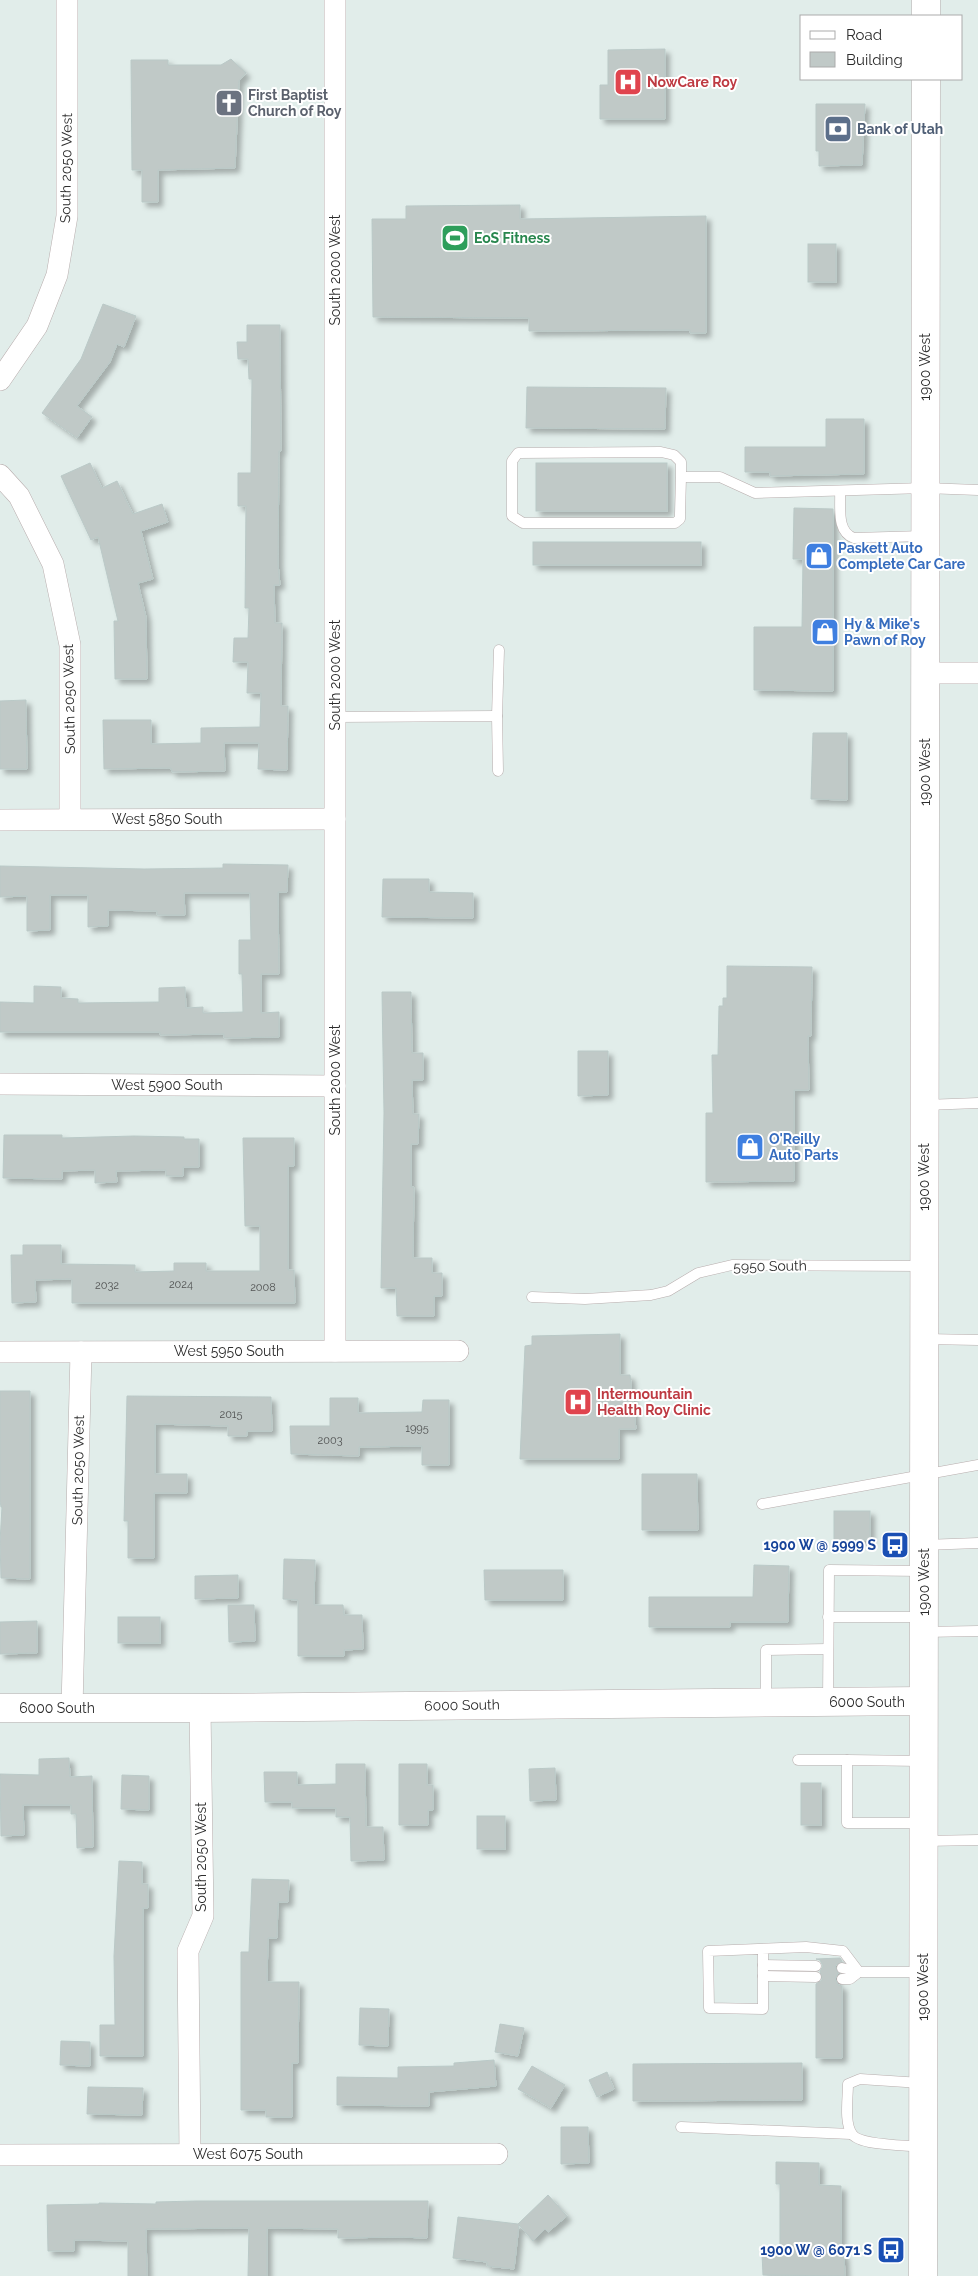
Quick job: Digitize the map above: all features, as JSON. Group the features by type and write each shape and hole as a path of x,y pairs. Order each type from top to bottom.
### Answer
{"main road":[{"path":"926,0 926,15"},
{"name":"1900 West","path":"923,2276 926,80"},
{"name":"6000 South","path":"0,1708 200,1708 923,1701"}],"street":[{"name":"South 2050 West","path":"0,380 37,326 56,275 67,216 66,0"},
{"name":"South 2000 West","path":"335,0 335,1351"},
{"name":"South 2050 West","path":"0,475 19,496 53,564 70,645 70,819"},
{"path":"925,673 978,673"},
{"name":"West 5850 South","path":"0,820 335,819"},
{"name":"West 5900 South","path":"0,1084 335,1086"},
{"name":"West 5950 South","path":"0,1352 458,1351"},
{"name":"South 2050 West","path":"72,1708 81,1352"},
{"name":"South 2050 West","path":"190,2154 188,1951 202,1916 200,1708"},
{"name":"West 6075 South","path":"0,2155 496,2154"}],"lane":[{"path":"661,452 674,455 680,462 680,477 680,519 674,523 523,523 512,516 512,461 518,453 661,452"},
{"path":"680,477 720,477 755,493 925,488 978,490"},
{"path":"840,491 842,526 849,536 854,538 925,536"},
{"path":"498,771 496,716 499,650"},
{"path":"335,717 496,716"},
{"path":"924,1105 978,1104"},
{"name":"5950 South","path":"532,1297 585,1299 651,1295 668,1291 698,1273 732,1265 924,1266"},
{"path":"924,1339 978,1340"},
{"path":"762,1504 978,1465"},
{"path":"828,1702 829,1570 924,1558 978,1543"},
{"path":"828,1617 978,1631"},
{"path":"766,1702 766,1650 828,1648"},
{"path":"798,1760 923,1761"},
{"path":"847,1760 847,1823 978,1840"},
{"path":"763,1949 763,2009 709,2008 708,1951 806,1947 843,1951 858,1972"},
{"path":"763,1970 816,1966"},
{"path":"842,1968 858,1972 923,1972"},
{"path":"763,1970 816,1977"},
{"path":"842,1979 850,1979 858,1972"},
{"path":"851,2134 848,2120 848,2084 860,2079 923,2083"},
{"path":"681,2127 851,2134 860,2141 923,2147"}],"building":[{"path":"665,49 665,119 600,119 600,85 608,85 608,50"},
{"path":"231,59 246,73 239,81 235,168 158,170 158,202 142,202 142,170 132,170 131,60 168,60 168,65 221,65"},
{"path":"816,104 865,104 862,165 819,166 819,151 816,151"},
{"path":"520,205 520,219 706,216 706,333 690,333 690,330 529,331 529,318 373,317 372,219 406,219 406,206"},
{"path":"808,244 836,244 836,282 808,282"},
{"path":"103,304 136,316 124,347 117,344 110,362 77,406 92,417 77,438 42,413 81,359"},
{"path":"247,325 280,325 281,451 279,451 278,563 280,585 274,585 275,623 282,623 281,706 288,706 287,770 258,769 259,743 224,743 225,771 172,772 171,768 104,769 103,720 151,720 151,744 201,743 201,728 260,727 261,693 247,693 248,662 233,662 234,638 248,638 249,608 245,608 246,506 238,506 238,473 251,473 252,379 249,379 248,359 238,359 237,342 247,342"},
{"path":"527,387 666,388 665,429 526,428"},
{"path":"826,419 864,419 864,474 770,476 770,472 745,472 745,447 826,447"},
{"path":"90,463 102,488 117,481 133,514 162,504 168,522 141,531 153,579 138,583 146,617 147,679 115,679 114,621 118,621 98,537 91,540 61,476"},
{"path":"536,463 667,463 667,511 536,511"},
{"path":"794,508 833,509 833,691 754,690 754,627 802,627 803,559 793,559"},
{"path":"533,542 701,542 701,565 533,565"},
{"path":"26,700 27,769 0,769 0,701"},
{"path":"813,733 847,733 847,800 811,799"},
{"path":"223,864 288,865 287,892 278,892 279,974 261,974 261,1013 279,1012 279,1037 224,1038 224,1034 160,1035 160,1032 0,1032 0,1002 34,1003 34,986 61,987 61,998 78,999 78,1003 159,1002 159,988 185,987 186,1008 203,1007 203,1013 243,1012 242,974 239,974 239,940 251,940 250,893 184,893 185,915 157,915 157,911 108,910 108,926 88,927 88,895 50,895 50,930 27,931 27,896 0,897 0,866 144,869 223,868"},
{"path":"383,879 429,879 429,892 473,893 473,918 382,917"},
{"path":"727,966 812,967 811,1036 808,1036 809,1090 794,1090 794,1181 706,1182 706,1113 713,1113 712,1055 718,1055 719,1006 723,1006 723,998 727,998"},
{"path":"382,992 411,992 412,1053 423,1053 423,1080 412,1080 413,1114 419,1114 418,1144 411,1144 411,1187 414,1187 413,1258 432,1258 432,1273 442,1273 442,1296 434,1296 434,1316 397,1316 396,1288 381,1288 384,1113"},
{"path":"578,1051 608,1051 608,1095 578,1096"},
{"path":"4,1135 62,1135 62,1138 134,1136 199,1139 199,1167 183,1167 183,1176 166,1176 166,1170 116,1171 117,1182 95,1183 95,1170 62,1171 62,1179 3,1178"},
{"path":"243,1138 294,1138 294,1166 288,1166 288,1270 294,1270 295,1303 72,1303 72,1279 35,1280 36,1302 12,1303 11,1255 23,1255 23,1245 61,1245 61,1264 135,1265 135,1272 174,1271 174,1263 206,1263 206,1271 260,1271 260,1226 245,1226"},
{"name":"Intermountain Health Roy Clinic","path":"620,1334 620,1375 630,1375 636,1429 619,1429 619,1459 520,1459 525,1346 532,1345 532,1336"},
{"path":"0,1391 30,1391 30,1579 1,1578"},
{"path":"127,1396 271,1397 272,1431 247,1431 247,1436 228,1436 228,1426 155,1424 155,1474 187,1474 187,1493 154,1493 154,1558 128,1558 128,1521 124,1521"},
{"path":"330,1398 358,1398 358,1413 422,1412 423,1400 449,1400 449,1465 422,1465 422,1446 359,1447 359,1456 291,1454 290,1426 330,1426"},
{"path":"642,1474 697,1474 698,1530 642,1530"},
{"path":"834,1511 870,1511 870,1540 834,1540"},
{"path":"284,1559 315,1560 314,1605 343,1605 344,1615 362,1615 363,1649 344,1650 344,1656 298,1656 298,1600 283,1599"},
{"path":"754,1565 789,1566 788,1622 730,1622 730,1627 649,1627 649,1597 753,1597"},
{"path":"484,1570 563,1570 563,1600 485,1600"},
{"path":"238,1575 238,1598 195,1599 195,1576"},
{"path":"228,1605 254,1605 255,1641 229,1642"},
{"path":"118,1617 160,1617 160,1643 118,1643"},
{"path":"37,1621 37,1653 0,1654 0,1622"},
{"path":"69,1758 70,1777 92,1776 93,1847 77,1848 76,1814 71,1814 71,1805 23,1805 24,1835 1,1836 0,1774 39,1775 39,1759"},
{"path":"336,1764 365,1764 366,1827 383,1827 384,1860 351,1861 350,1817 336,1817 336,1808 292,1808 292,1802 265,1802 264,1772 297,1772 297,1785 336,1784"},
{"path":"399,1764 427,1764 427,1785 433,1785 433,1810 428,1810 428,1825 399,1825"},
{"path":"555,1768 556,1800 530,1801 529,1769"},
{"path":"122,1775 149,1776 149,1810 121,1809"},
{"path":"801,1783 821,1783 821,1825 801,1825"},
{"path":"477,1816 505,1816 505,1849 477,1849"},
{"path":"119,1861 142,1862 142,1884 148,1884 148,1908 143,1908 143,2056 100,2056 100,2025 115,2025 114,1956"},
{"path":"252,1879 289,1880 288,1902 278,1902 277,1938 268,1938 267,1982 299,1982 298,2063 292,2063 292,2117 266,2117 266,2110 241,2110 241,1952 249,1952"},
{"path":"840,1958 842,1961 835,1966 838,1973 835,1979 838,1985 842,1986 842,2058 816,2058 816,1984 822,1980 820,1971 823,1966 820,1960 816,1959"},
{"path":"360,2008 389,2009 388,2046 359,2045"},
{"path":"500,2024 524,2028 518,2056 495,2052"},
{"path":"61,2041 90,2042 90,2066 60,2065"},
{"path":"494,2060 496,2086 429,2092 429,2106 337,2105 337,2077 398,2078 398,2067 454,2066 454,2063"},
{"path":"802,2063 802,2100 633,2101 633,2064"},
{"path":"532,2066 565,2085 551,2108 518,2089"},
{"path":"607,2072 614,2089 597,2097 589,2080"},
{"path":"88,2087 143,2088 142,2115 87,2114"},
{"path":"561,2127 588,2127 589,2163 561,2164"},
{"path":"776,2162 819,2163 819,2185 841,2186 841,2254 844,2254 845,2276 763,2275 762,2254 780,2254 780,2184 776,2184"},
{"path":"548,2195 567,2216 548,2232 545,2229 533,2241 519,2225 514,2269 487,2266 487,2262 453,2258 458,2217 518,2224"},
{"path":"428,2201 427,2238 338,2238 338,2229 267,2228 267,2276 248,2276 249,2228 146,2229 147,2276 128,2276 128,2241 74,2240 74,2251 48,2251 47,2205 99,2203 156,2204 156,2202"}],"place":[{"name":"NowCare Roy","path":"628,82"},
{"name":"First Baptist Church of Roy","path":"229,103"},
{"name":"Bank of Utah","path":"838,129"},
{"name":"EoS Fitness","path":"455,238"},
{"name":"Paskett Auto Complete Car Care","path":"819,556"},
{"name":"Hy & Mike's Pawn of Roy","path":"825,632"},
{"name":"O'Reilly Auto Parts","path":"750,1147"},
{"name":"Intermountain Health Roy Clinic","path":"578,1402"},
{"name":"1900 W @ 5999 S","path":"895,1545"},
{"name":"1900 W @ 6071 S","path":"891,2250"}]}
